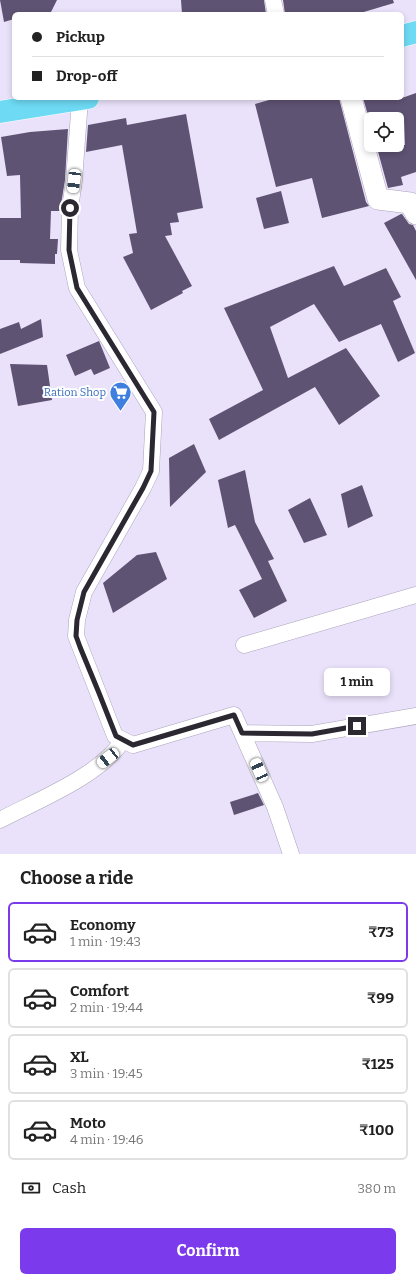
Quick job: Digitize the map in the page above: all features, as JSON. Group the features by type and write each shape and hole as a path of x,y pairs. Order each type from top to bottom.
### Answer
{"highway":[{"path":"404,35 416,32"},
{"path":"0,112 78,100"}],"street":[{"path":"273,0 276,12"},
{"path":"84,100 70,208 69,250 77,288 154,412 151,471 143,488 84,592 77,620 76,636 116,736 123,740 133,745 234,715 275,807 291,854"},
{"path":"352,100 378,199 410,203 416,214"},
{"path":"244,645 416,595"},
{"path":"242,733 312,734 416,716"},
{"path":"0,820 83,777 108,758 123,740"}],"building":[{"path":"0,0 57,0 51,12 12,12 12,20 4,22"},
{"path":"181,0 264,0 266,12 182,12"},
{"path":"283,0 393,0 394,3 364,12 285,12"},
{"path":"416,93 416,172 401,177 403,185 388,188 378,152 404,152 404,112 367,112 364,100 404,100 404,97"},
{"path":"269,100 340,100 366,202 369,206 322,218 312,178 276,187 255,104"},
{"path":"186,114 203,208 177,213 179,222 170,223 172,235 165,236 192,286 182,291 183,293 151,310 123,257 133,253 129,234 137,233 122,145 86,152 88,125 126,118 127,125"},
{"path":"68,129 65,180 60,211 51,211 50,239 58,239 55,264 20,263 20,260 0,260 0,218 21,218 20,175 7,176 1,137 30,132"},
{"path":"281,191 289,223 264,229 256,198"},
{"path":"401,214 409,224 413,225 416,231 416,280 384,223"},
{"path":"334,266 344,286 386,268 401,297 393,301 415,353 398,362 381,324 339,342 314,304 270,327 288,378 346,348 380,396 339,425 315,387 219,440 209,419 263,390 224,308"},
{"path":"41,319 43,337 0,354 0,329 19,322 21,329"},
{"path":"99,341 110,368 94,375 91,369 75,376 66,355"},
{"path":"10,364 47,365 52,400 18,406"},
{"path":"194,444 206,472 170,507 169,458"},
{"path":"245,470 255,522 274,559 268,561 287,601 254,618 239,590 262,579 235,525 228,528 218,480"},
{"path":"362,485 373,516 348,528 341,494"},
{"path":"310,498 327,535 304,543 288,510"},
{"path":"156,552 167,579 113,613 103,583 137,555"},
{"path":"258,793 264,805 234,815 230,802"}],"place":[{"name":"Ration Shop","path":"121,412"}],"route":[{"path":"70,208 69,250 77,288 154,412 151,471 143,488 84,592 77,620 76,636 116,736 133,745 234,715 242,733 312,734 357,726"}]}
